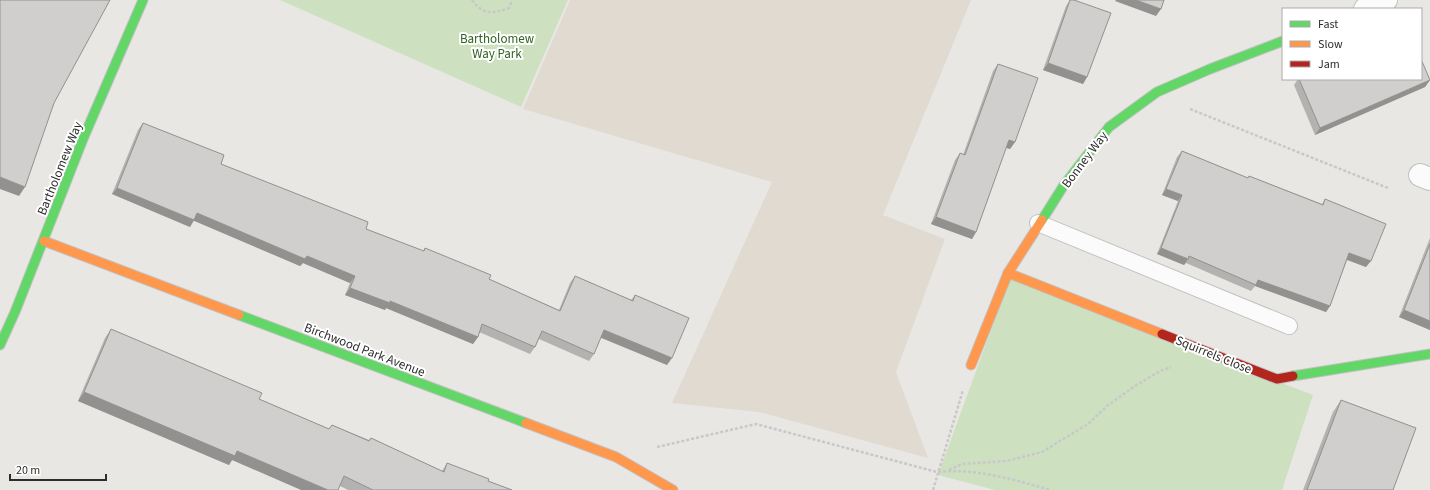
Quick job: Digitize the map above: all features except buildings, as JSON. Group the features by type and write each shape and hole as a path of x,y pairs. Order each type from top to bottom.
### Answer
{"street":[{"name":"Bartholomew Way","path":"0,345 44,241 83,139 143,0"},
{"path":"1367,8 1386,0"},
{"name":"Bonney Way","path":"971,365 1008,273 1038,223 1064,185 1109,127 1157,92 1282,41"},
{"name":"Birchwood Park Avenue","path":"44,241 616,457 673,490"},
{"name":"Squirrels Close","path":"1008,273 1277,379 1430,354"}],"lane":[{"path":"1038,223 1288,326"}],"path":[{"path":"472,0 478,8 494,13 509,8 512,0"},
{"path":"1171,86 1180,105 1388,188"},
{"path":"949,470 962,464 1006,461 1042,452 1088,424 1107,406 1135,386 1160,371 1187,362 1205,350"},
{"path":"933,490 937,472 971,365"},
{"path":"616,457 756,424 937,472 949,470 990,473 1050,490"}],"shaded area":[{"path":"570,0 971,0 883,215 945,239 896,372 928,458 759,412 672,403 772,182 523,109"}],"green space":[{"name":"Bartholomew Way Park","path":"280,0 568,0 521,107"},
{"path":"1010,278 1313,395 1282,490 995,490 938,475"}],"traffic: fast":[{"path":"0,345 15,312 83,139 143,0"},
{"path":"1042,220 1064,185 1109,127 1157,92 1210,69 1282,41"},
{"path":"239,315 526,423"},
{"path":"1293,376 1430,354"}],"traffic: slow":[{"path":"971,365 1008,273 1042,220"},
{"path":"44,241 239,315"},
{"path":"1008,273 1162,334"},
{"path":"526,423 616,457 673,490"}],"traffic: jam":[{"path":"1162,334 1277,379 1293,376"}]}
